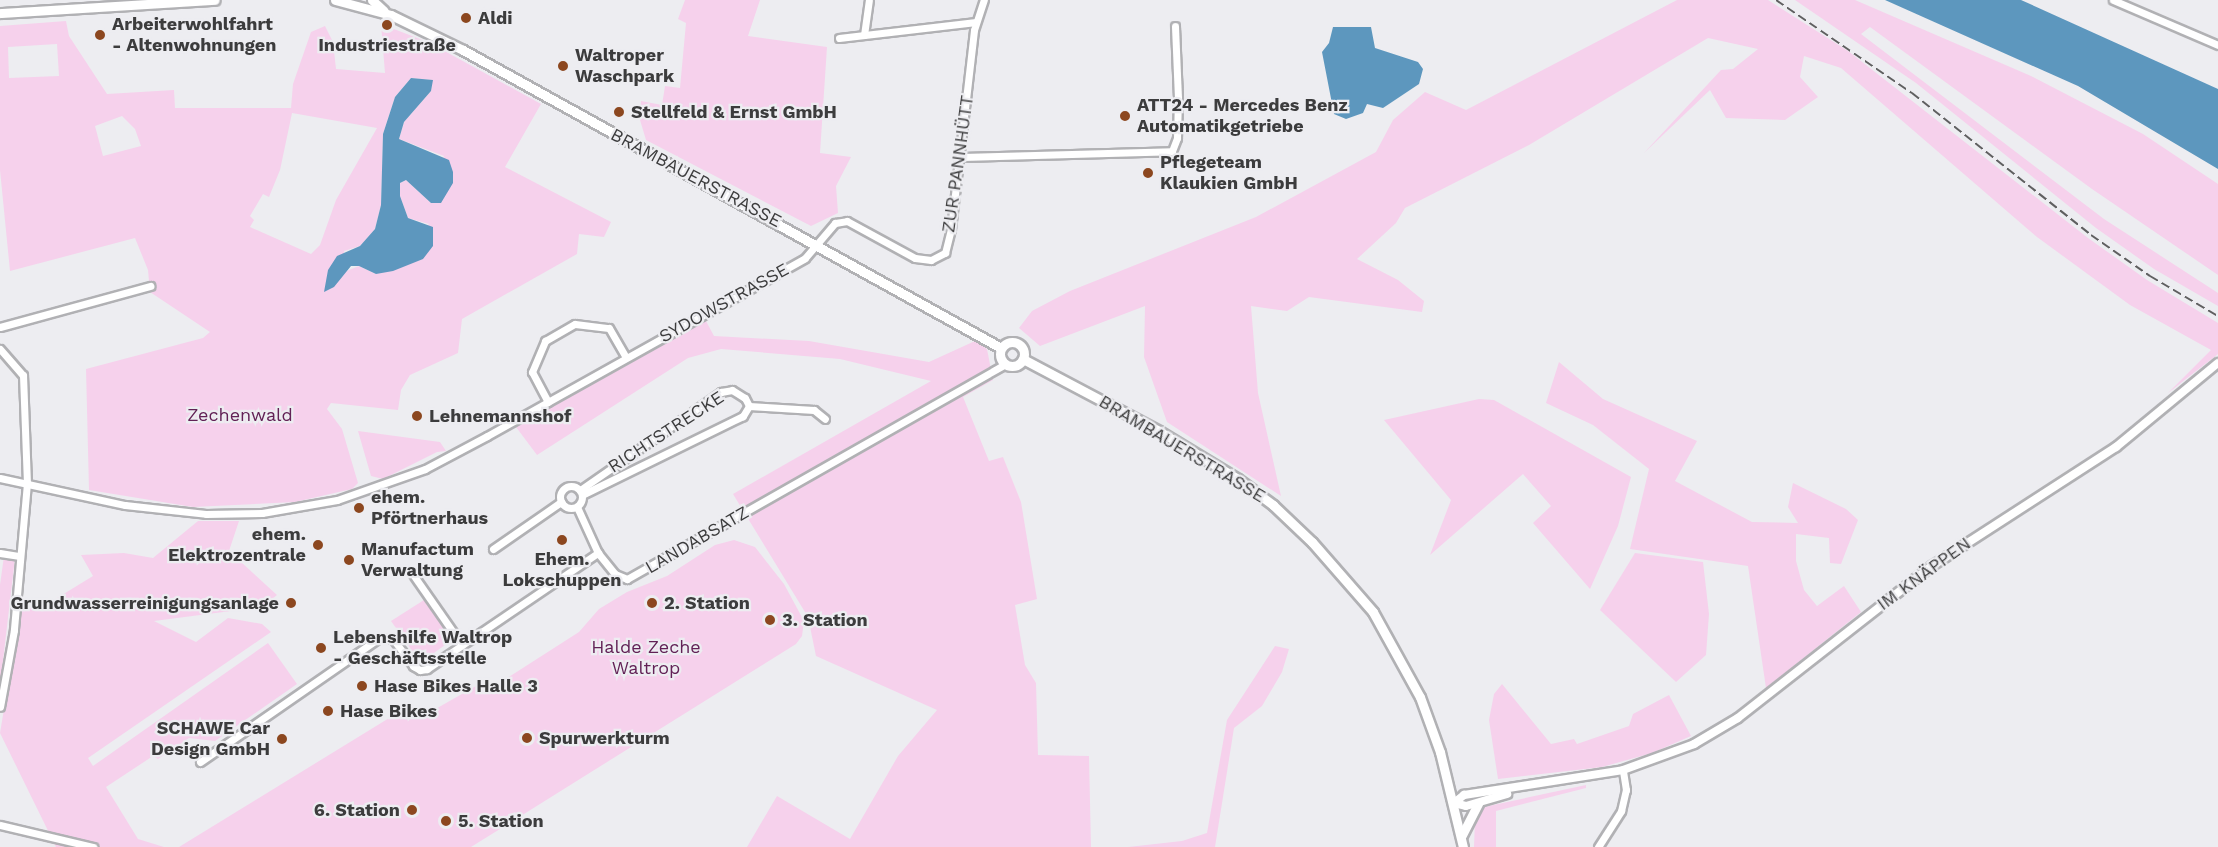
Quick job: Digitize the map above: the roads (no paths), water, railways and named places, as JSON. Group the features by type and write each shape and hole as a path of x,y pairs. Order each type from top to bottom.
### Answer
{"main road":[{"path":"0,14 138,2 215,0"},
{"name":"BRAMBAUERSTRASSE","path":"340,0 388,14 464,50 816,242 1001,348"},
{"name":"BRAMBAUERSTRASSE","path":"372,0 388,14"},
{"path":"1017,342 1024,351 1023,359 1016,365 1005,364 1000,357 1001,348 1017,342"},
{"name":"BRAMBAUERSTRASSE","path":"1023,359 1159,431 1238,479 1273,505 1312,542 1373,612 1420,698 1454,803 1462,842"},
{"path":"1462,842 1478,803"}],"street":[{"path":"864,35 869,0"},
{"name":"ZUR PANNHÜTT","path":"816,242 835,223 847,221 915,258 931,260 945,253 962,157 976,22 984,0"},
{"path":"2113,0 2218,45"},
{"path":"839,38 976,22"},
{"path":"962,157 1172,151 1177,138 1178,108 1175,26"},
{"name":"SYDOWSTRASSE","path":"0,478 165,512 262,513 337,500 385,485 454,454 805,258 816,242"},
{"path":"0,327 150,286"},
{"path":"548,402 532,372 545,341 575,324 609,328 626,358"},
{"path":"0,349 23,375 27,483 14,630 0,707"},
{"name":"IM KNÄPPEN","path":"1454,803 1464,795 1525,788 1623,770 1694,744 1738,718 1923,572 2116,447 2218,363"},
{"name":"LANDABSATZ","path":"598,553 615,574 627,579 635,576 1005,364"},
{"name":"RICHTSTRECKE","path":"581,492 721,392 740,393 749,406"},
{"name":"RICHTSTRECKE","path":"749,406 814,410 825,418"},
{"name":"RICHTSTRECKE","path":"493,549 561,501 565,488 581,492 743,416 749,406"},
{"path":"200,762 379,638 393,639 420,670 462,645 598,553 577,507 581,492"},
{"path":"561,501 568,508 577,507"},
{"path":"0,553 20,556"},
{"path":"414,576 462,645"},
{"path":"1598,847 1623,804 1623,770"},
{"path":"1454,803 1478,803 1525,788"},
{"path":"0,825 93,847"}],"water":[{"path":"1885,0 2021,0 2218,89 2218,169 2078,86"},
{"path":"1333,27 1371,27 1375,48 1418,62 1423,69 1419,84 1383,108 1367,104 1363,113 1346,119 1334,114 1322,52 1329,43"},
{"path":"411,78 433,80 431,91 404,122 399,139 449,160 453,172 453,183 441,203 431,203 406,180 400,183 400,196 408,218 433,227 433,246 423,259 393,271 376,274 359,266 351,266 334,287 324,292 328,270 337,256 360,246 375,229 381,205 383,134 395,97"}],"railway":[{"path":"1776,0 1912,93 2091,235 2150,276 2218,316"}],"place":[{"name":"Aldi","path":"466,18"},
{"name":"Industriestraße","path":"387,25"},
{"name":"Arbeiterwohlfahrt - Altenwohnungen","path":"100,35"},
{"name":"Waltroper Waschpark","path":"563,66"},
{"name":"Stellfeld & Ernst GmbH","path":"619,112"},
{"name":"ATT24 - Mercedes Benz Automatikgetriebe","path":"1125,116"},
{"name":"Pflegeteam Klaukien GmbH","path":"1148,173"},
{"name":"Lehnemannshof","path":"417,416"},
{"name":"ehem. Pförtnerhaus","path":"359,508"},
{"name":"Ehem. Lokschuppen","path":"562,540"},
{"name":"ehem. Elektrozentrale","path":"318,545"},
{"name":"Manufactum Verwaltung","path":"349,560"},
{"name":"Grundwasserreinigungsanlage","path":"291,603"},
{"name":"2. Station","path":"652,603"},
{"name":"3. Station","path":"770,620"},
{"name":"Lebenshilfe Waltrop - Geschäftsstelle","path":"321,648"},
{"name":"Hase Bikes Halle 3","path":"362,686"},
{"name":"Hase Bikes","path":"328,711"},
{"name":"Spurwerkturm","path":"527,738"},
{"name":"SCHAWE Car Design GmbH","path":"282,739"},
{"name":"6. Station","path":"412,810"},
{"name":"5. Station","path":"446,821"}],"park label":[{"name":"Zechenwald","path":"240,415"},
{"name":"Halde Zeche Waltrop","path":"646,658"}]}
